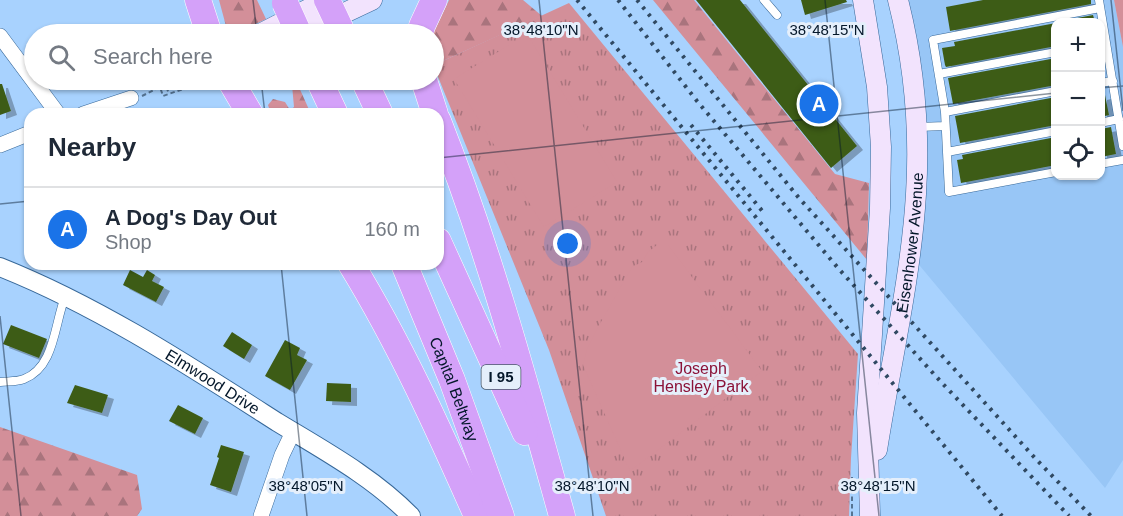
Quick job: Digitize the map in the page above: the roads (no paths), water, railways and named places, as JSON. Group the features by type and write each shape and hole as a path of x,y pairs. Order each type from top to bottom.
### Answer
{"highway":[{"path":"198,0 206,24"},
{"path":"326,0 338,24"},
{"path":"423,24 434,0"},
{"path":"284,2 295,24"},
{"path":"225,90 244,108"},
{"path":"324,90 332,108"},
{"path":"369,90 377,108"},
{"path":"427,90 433,108"},
{"path":"444,136 463,184 504,307 562,516"},
{"name":"I 95","path":"444,254 522,423 558,516"},
{"path":"354,270 420,390 477,516"},
{"name":"Capital Beltway","path":"406,270 452,380 501,516"}],"main road":[{"path":"279,24 326,0"},
{"path":"321,24 372,0"},
{"name":"Eisenhower Avenue","path":"863,0 877,87 881,147 880,208 867,413 870,516"},
{"name":"Eisenhower Avenue","path":"869,485 910,254 916,193 917,127 910,61 898,0"}],"street":[{"path":"0,36 24,68"},
{"path":"40,90 54,108"},
{"path":"101,108 131,98"},
{"path":"0,145 24,135"},
{"name":"Elmwood Drive","path":"0,267 65,296 128,330 357,472 411,516"},
{"path":"261,516 282,454 293,432"}],"lane":[{"path":"764,0 777,15"},
{"path":"1051,173 949,192 945,112 933,40 1100,4"},
{"path":"1105,51 1113,81 1123,146"},
{"path":"939,74 1051,53"},
{"path":"1105,82 1113,81"},
{"path":"945,112 1051,92"},
{"path":"1105,122 1119,119"},
{"path":"917,127 945,126"},
{"path":"947,152 1051,132"},
{"path":"1105,163 1123,160"},
{"path":"0,382 22,380 40,371 54,340 57,316 65,296"}],"railway":[{"path":"577,0 1002,516"},
{"path":"618,0 697,101 838,268 942,383 1069,516"},
{"path":"637,0 799,198 1034,457 1091,516"},
{"path":"691,125 764,213"}],"place":[{"name":"A Dog's Day Out","path":"819,104"}],"park label":[{"name":"Joseph Hensley Park","path":"701,377"}]}
